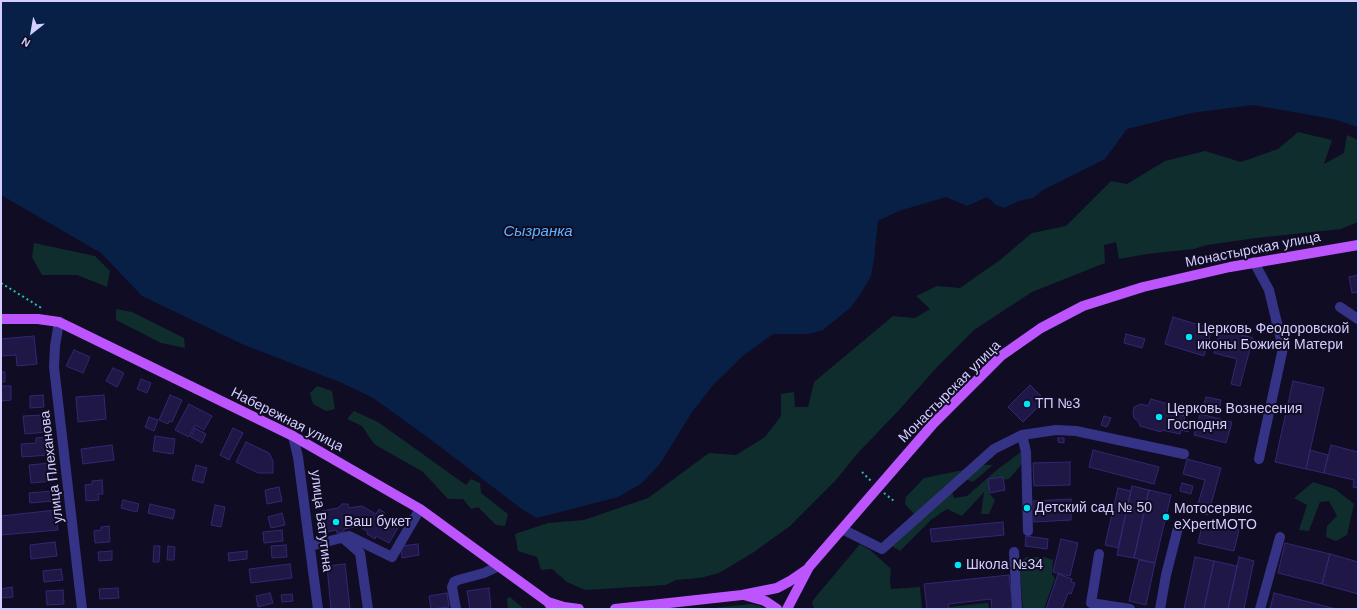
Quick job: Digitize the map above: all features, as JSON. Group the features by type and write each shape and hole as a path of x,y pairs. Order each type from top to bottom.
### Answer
{"main road":[{"name":"Монастырская улица","path":"810,567 933,424 1001,356 1041,328 1083,306 1143,286 1230,266 1358,245"},
{"name":"Набережная улица","path":"1,319 38,319 59,322 293,436 420,509 499,566 551,606"},
{"path":"615,609 742,595 777,588 810,567"},
{"path":"788,609 810,567"},
{"path":"742,595 765,601 777,609"},
{"path":"551,606 578,609"}],"street":[{"path":"1254,262 1270,290 1283,348 1259,459"},
{"path":"1340,307 1358,319"},
{"name":"улица Плеханова","path":"59,322 55,346 54,367 62,425 82,609"},
{"path":"842,529 882,549 994,449 1022,434 1056,430 1076,431 1184,454"},
{"path":"1022,434 1026,452 1028,531"},
{"name":"улица Ватутина","path":"293,436 298,457 318,609"},
{"path":"310,546 350,536 392,557 420,509"},
{"path":"1160,609 1166,575 1179,524"},
{"path":"1260,609 1280,537"},
{"path":"343,538 360,553 368,609"},
{"path":"1014,552 1017,609"},
{"path":"1099,554 1091,603 1130,609"},
{"path":"456,609 452,587 454,582 484,573 499,566"}],"path":[{"path":"1,283 44,310"}],"green space":[{"path":"1298,132 1332,140 1324,164 1344,153 1347,135 1358,140 1358,222 1341,229 1256,238 1207,245 1194,249 1147,254 1119,259 1116,242 1104,245 1105,263 1032,292 974,330 937,367 858,453 835,481 790,526 754,552 719,573 700,578 676,580 666,585 585,590 567,582 552,569 541,570 537,557 518,551 515,534 548,523 584,520 648,498 709,453 736,455 765,437 781,416 781,394 794,392 795,407 808,407 814,382 893,316 915,318 930,309 916,296 937,286 960,288 1000,260 1032,233 1066,226 1111,181 1127,184 1165,161 1205,151 1241,162 1278,149"},
{"path":"34,243 95,256 110,271 107,287 77,275 42,275 32,257"},
{"path":"116,309 132,312 184,338 185,348 161,343 116,320"},
{"path":"317,386 332,391 335,409 326,411 313,404 310,393"},
{"path":"354,411 378,422 466,485 471,479 480,483 481,493 508,514 505,526 496,525 478,507 471,509 463,499 448,499 423,472 374,444 362,426 347,419"},
{"path":"1021,452 1021,465 1009,479 993,481 989,493 995,500 989,514 981,514 984,492 962,516 947,509 932,519 900,551 890,545 951,488 954,498 967,496 998,469"},
{"path":"978,465 993,465 973,482 966,479"},
{"path":"963,470 914,514 905,504 906,497 924,478"},
{"path":"1313,482 1335,489 1354,504 1347,535 1336,541 1326,537 1327,526 1337,516 1329,501 1320,502 1309,531 1299,530 1307,505 1294,498"},
{"path":"860,544 870,550 891,569 891,589 920,587 922,609 814,609 812,602 814,599"},
{"path":"1027,557 1044,557 1053,560 1052,575 1055,578 1044,609 1023,609 1019,561"},
{"path":"510,597 524,609 508,609 507,598"},
{"path":"988,603 989,609 950,609 949,607"},
{"path":"751,604 767,609 705,609"}],"water":[{"name":"Сызранка","path":"1,1 1358,1 1358,127 1333,119 1253,105 1191,113 1127,129 1105,159 1043,190 1033,198 1019,201 1004,208 996,205 987,197 967,206 946,197 899,211 878,221 871,276 860,295 850,308 823,330 809,334 773,334 744,355 714,384 692,412 660,464 641,484 618,497 537,518 523,510 430,439 373,398 342,383 242,344 142,296 101,253 1,195"}],"building":[{"path":"1358,275 1358,292 1352,293 1349,277"},
{"name":"Церковь Феодоровской иконы Божией Матери","path":"1173,317 1212,329 1204,356 1165,344"},
{"path":"1221,329 1253,338 1240,386 1231,384 1237,359 1214,353"},
{"path":"1126,334 1145,339 1142,348 1124,343"},
{"path":"34,336 37,364 17,366 16,355 1,356 1,339"},
{"path":"74,350 90,357 83,373 66,366"},
{"path":"113,368 124,373 117,387 106,381"},
{"path":"1,372 5,372 5,382 1,382"},
{"path":"141,379 151,383 147,393 137,389"},
{"path":"1293,381 1324,388 1306,469 1275,462"},
{"name":"ТП №3","path":"1030,385 1045,400 1023,422 1008,407"},
{"path":"1,386 11,386 11,400 1,401"},
{"path":"43,395 44,407 30,408 30,396"},
{"path":"104,395 106,419 78,422 76,397"},
{"path":"170,395 182,400 172,422 169,421 168,424 159,420"},
{"path":"1206,397 1221,400 1219,412 1203,409"},
{"name":"Церковь Вознесения Господня","path":"1151,399 1168,404 1166,410 1185,416 1184,421 1191,422 1188,432 1181,430 1180,434 1162,430 1161,432 1140,426 1139,422 1134,418 1134,407 1141,404 1148,406"},
{"path":"189,404 212,416 204,430 195,425 189,437 175,430"},
{"path":"1200,414 1232,422 1226,443 1194,435"},
{"path":"44,415 46,432 25,434 23,416"},
{"path":"1104,416 1111,418 1107,427 1101,425"},
{"path":"149,417 158,420 154,431 145,427"},
{"path":"195,428 206,434 202,443 191,437"},
{"path":"233,428 243,433 229,460 220,455"},
{"path":"155,436 175,439 173,454 153,451"},
{"path":"48,437 49,455 22,457 21,444 36,443 36,438"},
{"path":"1058,438 1064,438 1064,443 1058,442"},
{"path":"246,442 269,453 273,461 273,473 258,473 236,462"},
{"path":"112,445 114,460 83,464 81,449"},
{"path":"1331,445 1358,452 1358,488 1353,487 1354,480 1324,473"},
{"path":"1093,450 1159,467 1154,484 1089,467"},
{"path":"1310,450 1328,455 1324,473 1306,469"},
{"path":"1187,459 1221,468 1208,515 1196,511 1205,480 1183,474"},
{"path":"1070,462 1070,485 1034,486 1033,463"},
{"path":"51,463 53,481 31,483 29,465"},
{"path":"196,465 207,468 203,483 192,480"},
{"path":"1003,477 1005,490 990,493 988,479"},
{"path":"102,480 103,494 98,494 99,500 86,501 85,485 92,484 92,481"},
{"path":"1182,483 1193,486 1191,494 1180,491"},
{"path":"1132,486 1149,490 1134,558 1117,555"},
{"path":"279,487 282,501 267,504 265,490"},
{"path":"1118,488 1131,491 1118,548 1105,545"},
{"path":"1149,490 1171,495 1155,563 1134,558"},
{"path":"53,491 54,501 30,503 29,493"},
{"path":"1071,499 1071,520 1034,522 1033,501"},
{"path":"123,500 139,504 137,512 121,508"},
{"path":"150,504 175,510 173,519 148,513"},
{"path":"342,504 348,504 349,508 362,506 376,514 379,509 385,513 384,517 393,522 395,520 401,523 389,543 376,536 375,539 359,526 344,529 344,532 337,533 336,530 326,532 322,511 338,508"},
{"path":"215,505 225,507 221,527 211,525"},
{"path":"56,510 58,530 1,535 1,516"},
{"path":"282,513 285,525 271,528 268,517"},
{"path":"1203,521 1239,530 1234,551 1198,543"},
{"path":"1003,522 1004,535 932,542 930,529"},
{"path":"109,526 110,542 95,543 94,531 101,530 101,527"},
{"path":"282,530 283,541 264,543 263,532"},
{"path":"1026,536 1048,539 1047,549 1025,546"},
{"path":"1061,539 1078,543 1070,576 1053,572"},
{"path":"55,542 57,556 31,559 30,545"},
{"path":"1285,543 1330,554 1322,584 1278,573"},
{"path":"418,544 419,555 402,558 401,546"},
{"path":"286,545 287,557 272,558 271,546"},
{"path":"154,546 160,546 159,562 153,562"},
{"path":"168,546 175,547 174,560 167,560"},
{"path":"112,551 112,560 99,561 98,552"},
{"path":"247,551 247,559 229,561 228,553"},
{"path":"1330,554 1358,562 1358,594 1322,584"},
{"path":"1195,557 1214,561 1204,609 1184,609"},
{"path":"1239,557 1254,561 1244,609 1228,609"},
{"path":"1139,560 1155,563 1146,605 1129,601"},
{"path":"1214,561 1237,566 1228,609 1204,609"},
{"path":"290,564 292,578 251,583 249,569"},
{"path":"345,564 350,609 331,609 327,566"},
{"path":"61,569 63,580 44,582 43,571"},
{"path":"1058,574 1072,579 1071,582 1075,583 1071,594 1068,593 1062,609 1046,609"},
{"path":"1009,575 1013,608 992,609 991,599 948,604 949,609 927,609 924,584"},
{"path":"12,587 13,597 1,598 1,589"},
{"path":"118,588 119,598 100,599 99,589"},
{"path":"489,588 491,609 470,609 467,591"},
{"path":"63,590 64,604 47,605 46,591"},
{"path":"270,593 273,603 258,607 256,596"},
{"path":"447,593 449,607 431,609 429,596"},
{"path":"1274,593 1336,609 1270,609"},
{"path":"292,594 293,601 282,602 281,595"}],"place":[{"name":"Церковь Феодоровской иконы Божией Матери","path":"1189,337"},
{"name":"ТП №3","path":"1027,404"},
{"name":"Церковь Вознесения Господня","path":"1159,417"},
{"name":"Детский сад № 50","path":"1027,508"},
{"name":"Мотосервис eXpertMOTO","path":"1166,517"},
{"name":"Ваш букет","path":"336,522"},
{"name":"Школа №34","path":"958,565"}]}
